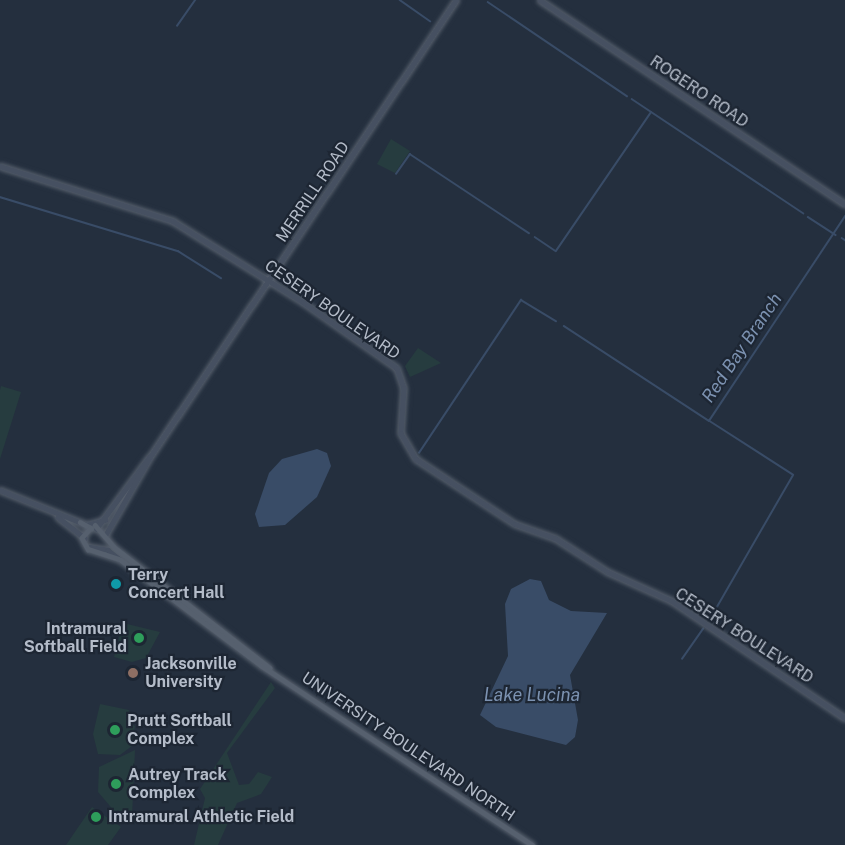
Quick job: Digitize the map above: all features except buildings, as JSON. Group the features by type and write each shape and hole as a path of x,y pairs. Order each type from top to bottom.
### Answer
{"main road":[{"name":"MERRILL ROAD","path":"96,527 105,520 150,457 456,0"},
{"name":"ROGERO ROAD","path":"540,0 845,204"},
{"name":"CESERY BOULEVARD","path":"0,166 173,221 268,280 397,368 404,388 401,433 416,459 509,520 555,538 608,572 672,602 845,718"},
{"name":"MERRILL ROAD","path":"99,549 150,457"},
{"path":"0,490 57,515 96,527 106,538"},
{"path":"57,515 83,535 88,545 121,560"},
{"path":"83,535 96,527"},
{"name":"UNIVERSITY BOULEVARD NORTH","path":"83,535 88,549 121,560 215,630 532,845"},
{"name":"UNIVERSITY BOULEVARD NORTH","path":"106,538 114,547 220,624 270,668"},
{"path":"215,630 220,624"}],"green space":[{"path":"391,139 410,151 395,173 377,164"},
{"path":"418,348 441,363 410,377 405,366"},
{"path":"1,386 21,392 0,459 0,390"},
{"name":"Intramural Softball Field","path":"123,623 160,632 146,658 132,662 114,657"},
{"path":"271,682 275,688 227,753 239,785 249,784 258,772 272,777 261,794 237,803 218,845 194,845 205,798 200,789"},
{"name":"Prutt Softball Complex","path":"100,704 129,710 127,722 135,726 132,746 120,755 98,754 93,734"},
{"name":"Autrey Track Complex","path":"135,750 132,817 121,819 98,792 99,767"},
{"name":"Intramural Athletic Field","path":"92,807 121,827 108,845 66,845"}],"water":[{"path":"317,449 327,453 331,466 317,497 285,525 259,527 255,514 269,473 282,459"},
{"name":"Lake Lucina","path":"530,579 541,581 549,600 571,611 607,613 570,675 578,720 575,737 566,745 496,727 480,715 508,656 505,604 511,589"}],"waterway":[{"path":"177,26 195,0"},
{"path":"400,0 430,21"},
{"path":"488,2 627,96"},
{"path":"632,99 803,213"},
{"path":"535,237 556,251 651,112"},
{"path":"396,174 410,154 529,233"},
{"path":"0,197 178,251 221,278"},
{"name":"Red Bay Branch","path":"710,619 793,475 709,421 845,216"},
{"path":"808,217 836,235"},
{"path":"419,453 521,300 556,321"},
{"path":"564,326 709,421"},
{"path":"682,659 703,629"}],"place":[{"name":"Terry Concert Hall","path":"116,584"},
{"name":"Intramural Softball Field","path":"139,638"},
{"name":"Jacksonville University","path":"133,673"},
{"name":"Prutt Softball Complex","path":"115,730"},
{"name":"Autrey Track Complex","path":"116,784"},
{"name":"Intramural Athletic Field","path":"96,817"}]}
